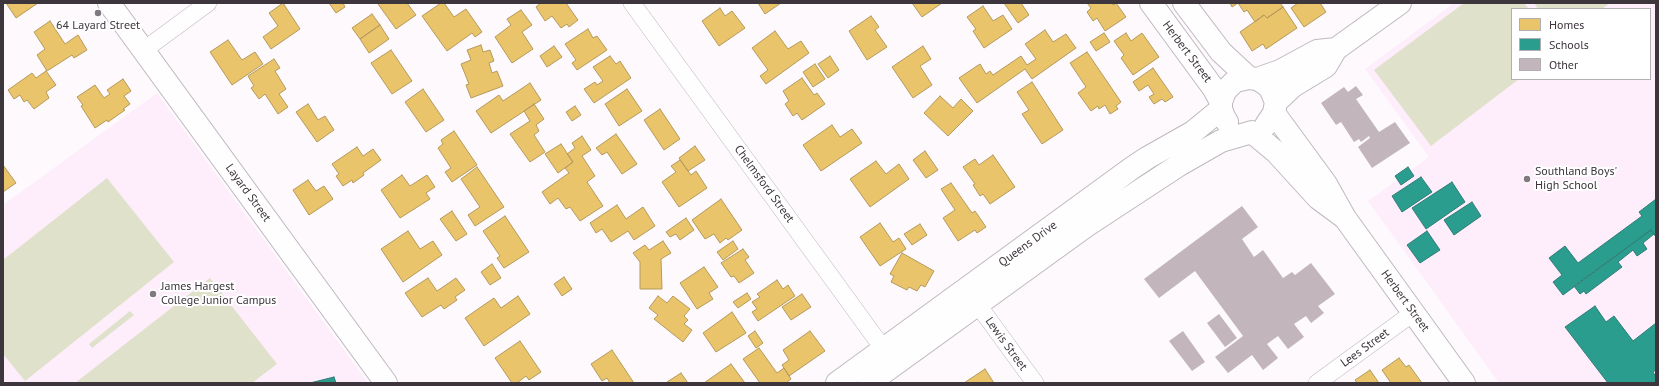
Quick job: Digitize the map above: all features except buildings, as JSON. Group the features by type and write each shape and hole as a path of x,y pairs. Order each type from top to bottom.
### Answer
{"main road":[{"name":"Layard Street","path":"110,3 386,383"},
{"name":"Herbert Street","path":"1150,3 1207,79 1221,105 1224,117 1229,124 1244,132 1252,132 1276,152 1318,198 1345,218"},
{"name":"Herbert Street","path":"1184,3 1221,52 1253,78 1270,88 1275,108 1326,184 1345,218 1464,383"},
{"path":"1252,132 1268,124 1275,108 1293,86 1326,66 1336,49 1400,3"},
{"path":"1253,78 1285,68 1317,51 1336,49"},
{"name":"Herbert Street","path":"1221,105 1225,91 1229,86 1235,81 1253,78"},
{"name":"Queens Drive","path":"869,383 889,357 1132,168 1193,132 1221,105"},
{"name":"Queens Drive","path":"837,383 889,357 978,305 1086,226 1179,165 1218,142 1252,132"}],"street":[{"path":"144,50 208,3"},
{"name":"Chelmsford Street","path":"632,3 889,357"},
{"name":"Lewis Street","path":"978,305 1035,383"},
{"name":"Lees Street","path":"1317,383 1414,313"}],"shaded area":[{"name":"Southland Boys' High School","path":"1454,3 1656,3 1656,383 1499,383 1368,201 1429,157 1365,69"},
{"name":"James Hargest College Junior Campus","path":"157,93 368,383 3,383 3,205"}],"green space":[{"path":"1464,3 1524,3 1528,8 1511,8 1511,80 1518,80 1431,146 1374,70"},
{"path":"1534,3 1610,3 1603,8 1537,8"},
{"path":"107,178 174,262 25,381 3,354 3,260"},
{"path":"210,278 277,364 252,383 75,383"},
{"path":"130,311 134,315 92,348 89,344"}],"place":[{"name":"64 Layard Street","path":"98,13"},
{"name":"Southland Boys' High School","path":"1527,179"},
{"name":"James Hargest College Junior Campus","path":"153,294"}]}
